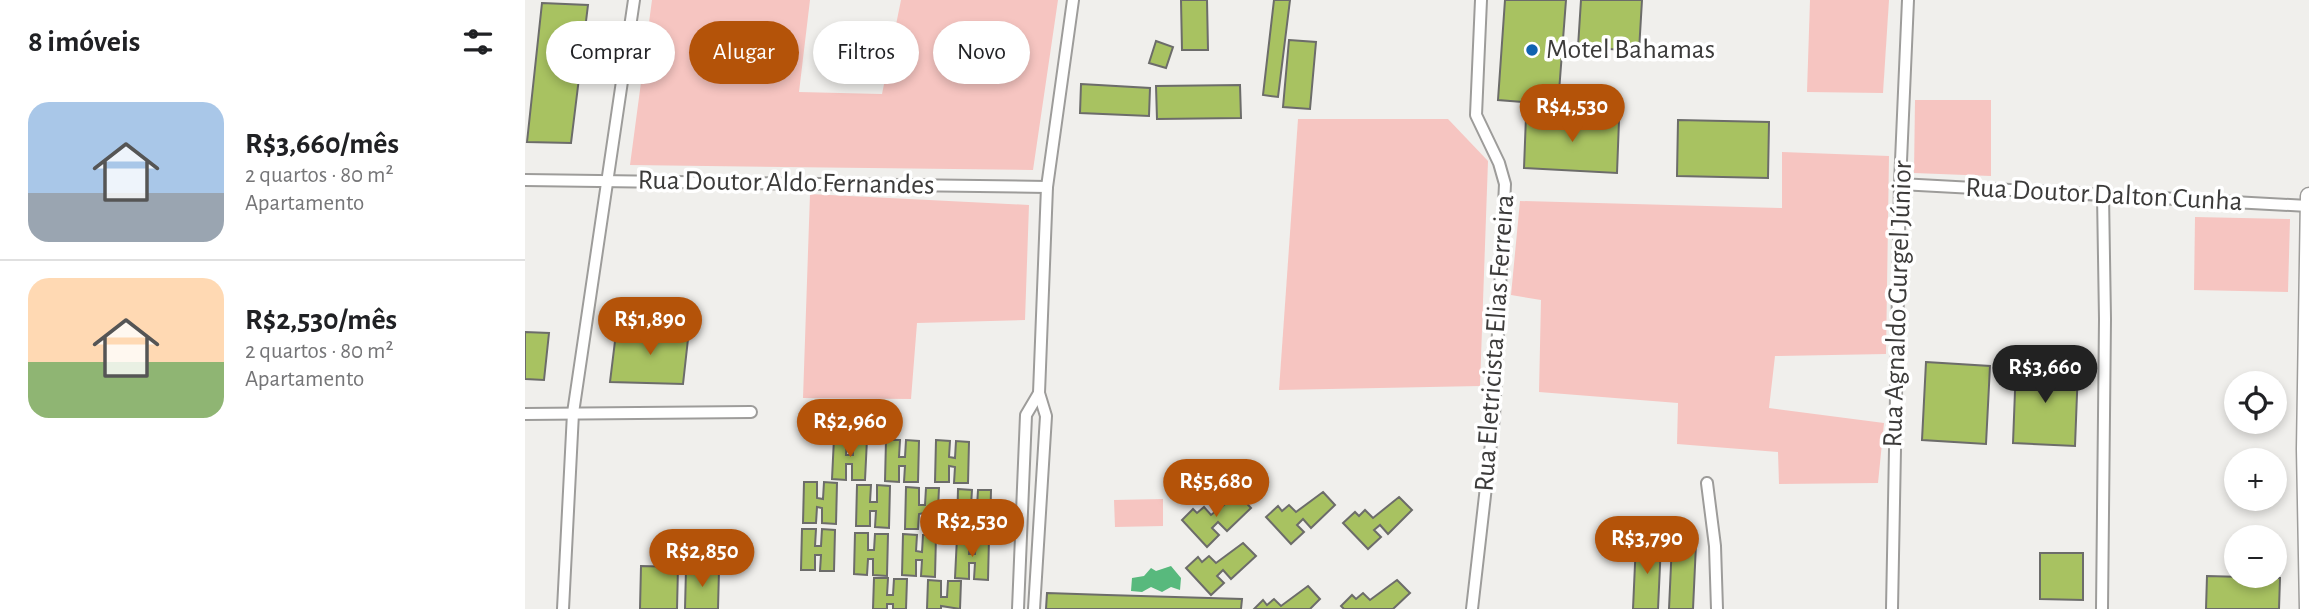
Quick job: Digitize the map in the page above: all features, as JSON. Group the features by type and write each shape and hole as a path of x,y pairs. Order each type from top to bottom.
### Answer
{"main road":[{"path":"2308,609 2305,449 2309,196"}],"street":[{"path":"563,609 573,413 605,180 634,0"},
{"path":"1034,609 1046,416 1039,393 1047,187 1073,0"},
{"name":"Rua Eletricista Elias Ferreira","path":"1472,609 1494,417 1505,184 1499,163 1476,115 1482,0"},
{"name":"Rua Agnaldo Gurgel Júnior","path":"1892,609 1900,184 1908,0"},
{"name":"Rua Doutor Aldo Fernandes","path":"525,180 1047,187"},
{"name":"Rua Doutor Dalton Cunha","path":"1900,184 2308,206"},
{"path":"2102,609 2105,319 2103,195"},
{"path":"1018,609 1026,415 1039,393"},
{"path":"525,414 751,412"},
{"path":"1707,483 1715,546 1717,609"}],"shaded area":[{"path":"652,0 810,0 799,92 882,94 884,84 919,84 919,21 897,21 901,0 1058,0 1033,170 630,165 641,84 675,84 675,21 649,21"},
{"path":"1810,0 1889,0 1883,93 1807,92"},
{"path":"1915,100 1991,100 1991,176 1914,173"},
{"path":"1298,119 1448,119 1488,161 1480,386 1279,390"},
{"path":"1782,152 1889,156 1886,354 1775,356 1769,408 1884,423 1878,483 1779,484 1778,452 1677,444 1678,403 1539,392 1541,300 1511,295 1520,201 1782,208"},
{"path":"810,194 1029,205 1025,320 917,323 911,399 803,398"},
{"path":"2195,217 2290,219 2288,292 2194,290"},
{"path":"1163,499 1163,526 1115,527 1114,500"},
{"path":"1171,566 1181,578 1180,590 1171,587 1162,592 1151,587 1142,592 1131,591 1132,578 1144,576 1151,568 1156,571"}],"building":[{"path":"1181,0 1207,0 1208,50 1182,50"},
{"path":"1274,0 1290,0 1278,97 1263,95"},
{"name":"Motel Bahamas","path":"1505,0 1566,0 1558,105 1498,100"},
{"path":"1581,0 1642,0 1639,51 1578,47"},
{"path":"542,3 588,5 586,21 546,21 546,84 578,84 571,143 527,142"},
{"path":"1289,40 1316,42 1310,109 1283,107"},
{"path":"1156,41 1173,47 1166,68 1149,63"},
{"path":"1081,84 1150,88 1149,116 1080,113"},
{"path":"1240,85 1241,118 1157,119 1156,86"},
{"path":"1526,116 1619,120 1617,173 1524,168"},
{"path":"1678,120 1769,122 1768,178 1677,176"},
{"path":"689,330 683,384 610,382 616,333"},
{"path":"525,332 549,333 544,380 525,379"},
{"path":"1926,362 1990,366 1986,444 1922,440"},
{"path":"2016,365 2078,368 2075,446 2013,443"},
{"path":"834,438 847,438 846,455 853,455 853,438 867,439 865,480 852,480 852,464 846,464 846,480 832,479"},
{"path":"886,440 900,440 899,457 905,457 906,440 919,441 918,482 904,482 905,466 899,466 899,482 885,481"},
{"path":"936,440 950,441 949,457 955,458 956,441 969,442 968,483 954,483 955,467 949,466 949,482 935,482"},
{"path":"804,482 817,482 817,498 823,499 824,482 837,483 836,524 822,523 822,508 817,507 816,523 803,523"},
{"path":"857,485 871,485 870,502 877,502 877,485 890,486 889,528 875,527 876,511 870,511 870,526 856,526"},
{"path":"906,487 919,488 919,505 925,505 926,488 939,488 937,530 924,530 924,513 919,514 918,529 905,529"},
{"path":"958,489 972,490 971,506 977,507 978,490 991,490 990,532 976,531 977,516 971,515 971,531 957,530"},
{"path":"1323,492 1335,505 1311,528 1303,519 1297,525 1304,532 1291,544 1266,517 1278,506 1282,511 1289,505 1296,512"},
{"path":"1238,494 1251,508 1227,531 1218,522 1212,528 1219,535 1207,547 1182,520 1193,509 1197,513 1204,507 1211,515"},
{"path":"1399,497 1412,510 1388,534 1380,525 1374,530 1381,537 1368,549 1343,523 1355,512 1359,516 1365,510 1373,518"},
{"path":"802,529 816,529 815,546 821,546 822,529 835,530 834,571 820,571 821,555 815,555 815,570 801,570"},
{"path":"855,533 868,533 868,550 874,550 875,534 888,534 887,576 873,575 873,559 868,559 867,575 854,574"},
{"path":"903,534 917,535 916,551 922,552 923,535 936,535 935,577 921,576 922,560 916,560 916,576 902,575"},
{"path":"957,537 970,538 969,554 975,554 976,538 989,538 988,580 974,579 975,563 969,563 969,579 955,578"},
{"path":"1636,542 1661,544 1658,609 1633,609"},
{"path":"1243,543 1256,556 1231,579 1223,570 1217,576 1224,583 1211,595 1186,568 1198,557 1202,562 1209,556 1216,563"},
{"path":"1672,543 1696,544 1693,609 1669,609"},
{"path":"2040,553 2083,553 2083,600 2040,599"},
{"path":"641,566 678,567 677,609 640,609"},
{"path":"686,569 719,570 718,609 685,609"},
{"path":"2207,576 2224,576 2224,588 2280,588 2279,609 2206,609"},
{"path":"874,578 888,578 887,595 893,595 894,579 907,579 906,609 893,609 893,604 887,604 887,609 873,609"},
{"path":"928,580 941,581 941,597 947,597 948,581 961,581 960,609 941,606 941,609 927,609"},
{"path":"1397,580 1410,593 1393,609 1344,609 1341,606 1352,595 1356,599 1363,593 1370,600"},
{"path":"1308,586 1320,599 1310,609 1254,609 1263,600 1267,605 1274,599 1281,606"},
{"path":"1047,593 1242,599 1241,609 1046,609"}],"place":[{"name":"Motel Bahamas","path":"1532,50"}]}
